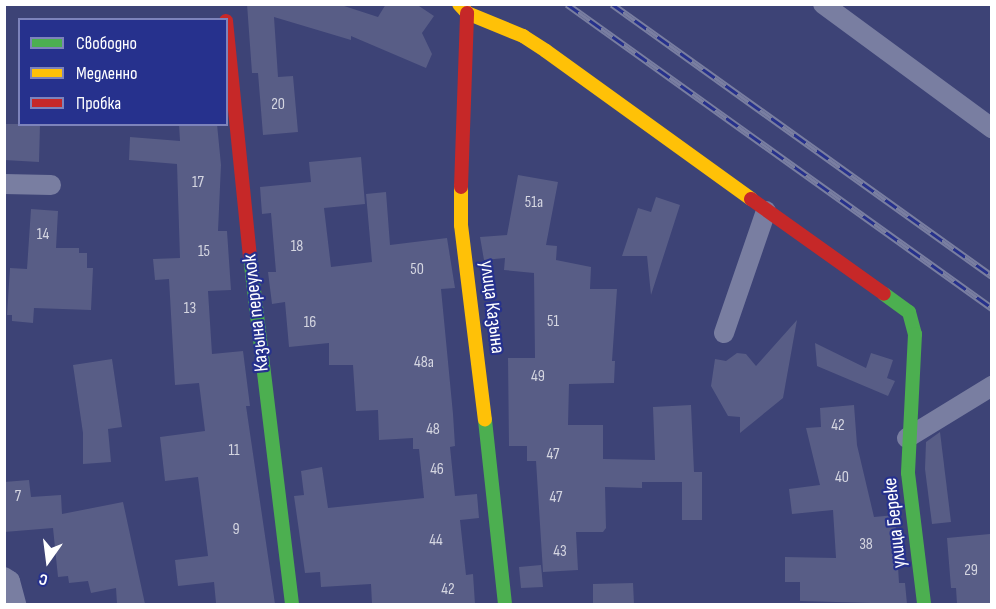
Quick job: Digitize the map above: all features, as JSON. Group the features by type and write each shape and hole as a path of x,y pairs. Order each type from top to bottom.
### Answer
{"street":[{"path":"823,4 992,128"},
{"name":"улица Береке","path":"463,9 523,36 909,312 915,334 907,438 924,604"},
{"name":"улица Казына","path":"463,9 460,127 461,225 471,285 505,604"},
{"name":"Казына переулок","path":"228,39 262,370 292,604"},
{"path":"4,184 51,185"},
{"path":"724,333 766,211"},
{"path":"907,438 992,386"},
{"path":"4,577 10,582 16,604"}],"building":[{"path":"247,4 338,4 378,17 386,4 416,4 434,16 422,33 432,54 426,68 351,36 351,40 274,17 278,77 293,76 298,132 263,135 258,73 252,73"},
{"path":"4,124 40,126 39,162 4,160"},
{"path":"179,126 217,126 221,165 218,231 227,231 231,290 208,291 212,354 243,351 250,406 246,406 275,604 216,603 214,582 178,586 175,560 208,556 198,477 165,481 160,437 205,431 199,383 175,385 169,279 155,280 153,259 180,258 177,164 129,160 130,137 180,141"},
{"path":"361,157 365,204 324,208 331,267 372,262 366,194 386,192 390,245 447,238 455,288 441,289 455,446 450,447 455,496 477,494 479,518 460,520 466,575 473,574 475,604 372,604 371,584 321,587 320,572 305,573 294,496 304,495 301,471 322,467 328,508 424,498 419,449 413,449 413,438 379,440 378,410 356,411 353,365 329,365 329,343 289,347 285,302 272,304 268,272 276,272 271,213 262,214 260,187 311,182 309,162"},
{"path":"518,175 558,182 546,245 557,246 556,260 591,267 590,289 617,289 612,361 615,361 614,383 569,384 568,425 603,425 603,459 655,460 653,407 691,405 694,472 702,472 702,520 682,520 682,482 642,482 642,488 605,487 606,528 603,532 576,532 578,570 543,572 536,461 527,461 527,446 509,446 508,358 535,358 534,273 504,270 505,258 484,260 480,237 507,235"},
{"path":"656,197 680,205 651,295 647,256 622,256 638,208 651,212"},
{"path":"31,209 58,211 56,248 79,248 79,253 87,253 87,268 93,268 91,310 34,308 33,323 12,321 12,315 7,315 10,268 27,269"},
{"path":"797,320 783,398 740,433 740,417 728,416 711,386 715,359 726,361 737,353 746,354 756,366"},
{"path":"815,343 866,368 871,353 893,360 887,378 895,381 888,396 817,366"},
{"path":"112,359 122,427 108,429 111,462 83,464 83,433 73,365"},
{"path":"854,405 857,445 874,517 895,515 899,583 905,583 907,604 800,601 800,582 785,582 785,557 836,558 833,510 792,514 789,489 820,485 806,428 821,427 820,408"},
{"path":"940,432 951,522 932,524 925,469 926,442"},
{"path":"29,480 31,497 61,495 62,514 123,502 145,604 117,604 116,588 91,593 88,581 69,583 68,576 58,577 53,528 4,532 4,482"},
{"path":"990,534 992,604 957,604 956,588 951,588 947,538"},
{"path":"541,565 543,587 521,588 519,567"},
{"path":"633,583 634,604 593,604 593,584"}],"railway":[{"path":"567,4 992,308"},
{"path":"612,4 992,276"}],"traffic: fast":[{"path":"250,257 292,604"},
{"path":"884,294 909,312 915,334 908,473 924,604"},
{"path":"485,420 505,604"}],"traffic: slow":[{"path":"459,4 467,13 523,36 546,51 751,199"},
{"path":"461,187 461,225 485,420"}],"traffic: jam":[{"path":"461,187 467,13"},
{"path":"228,41 250,257"},
{"path":"751,199 884,294"}]}
